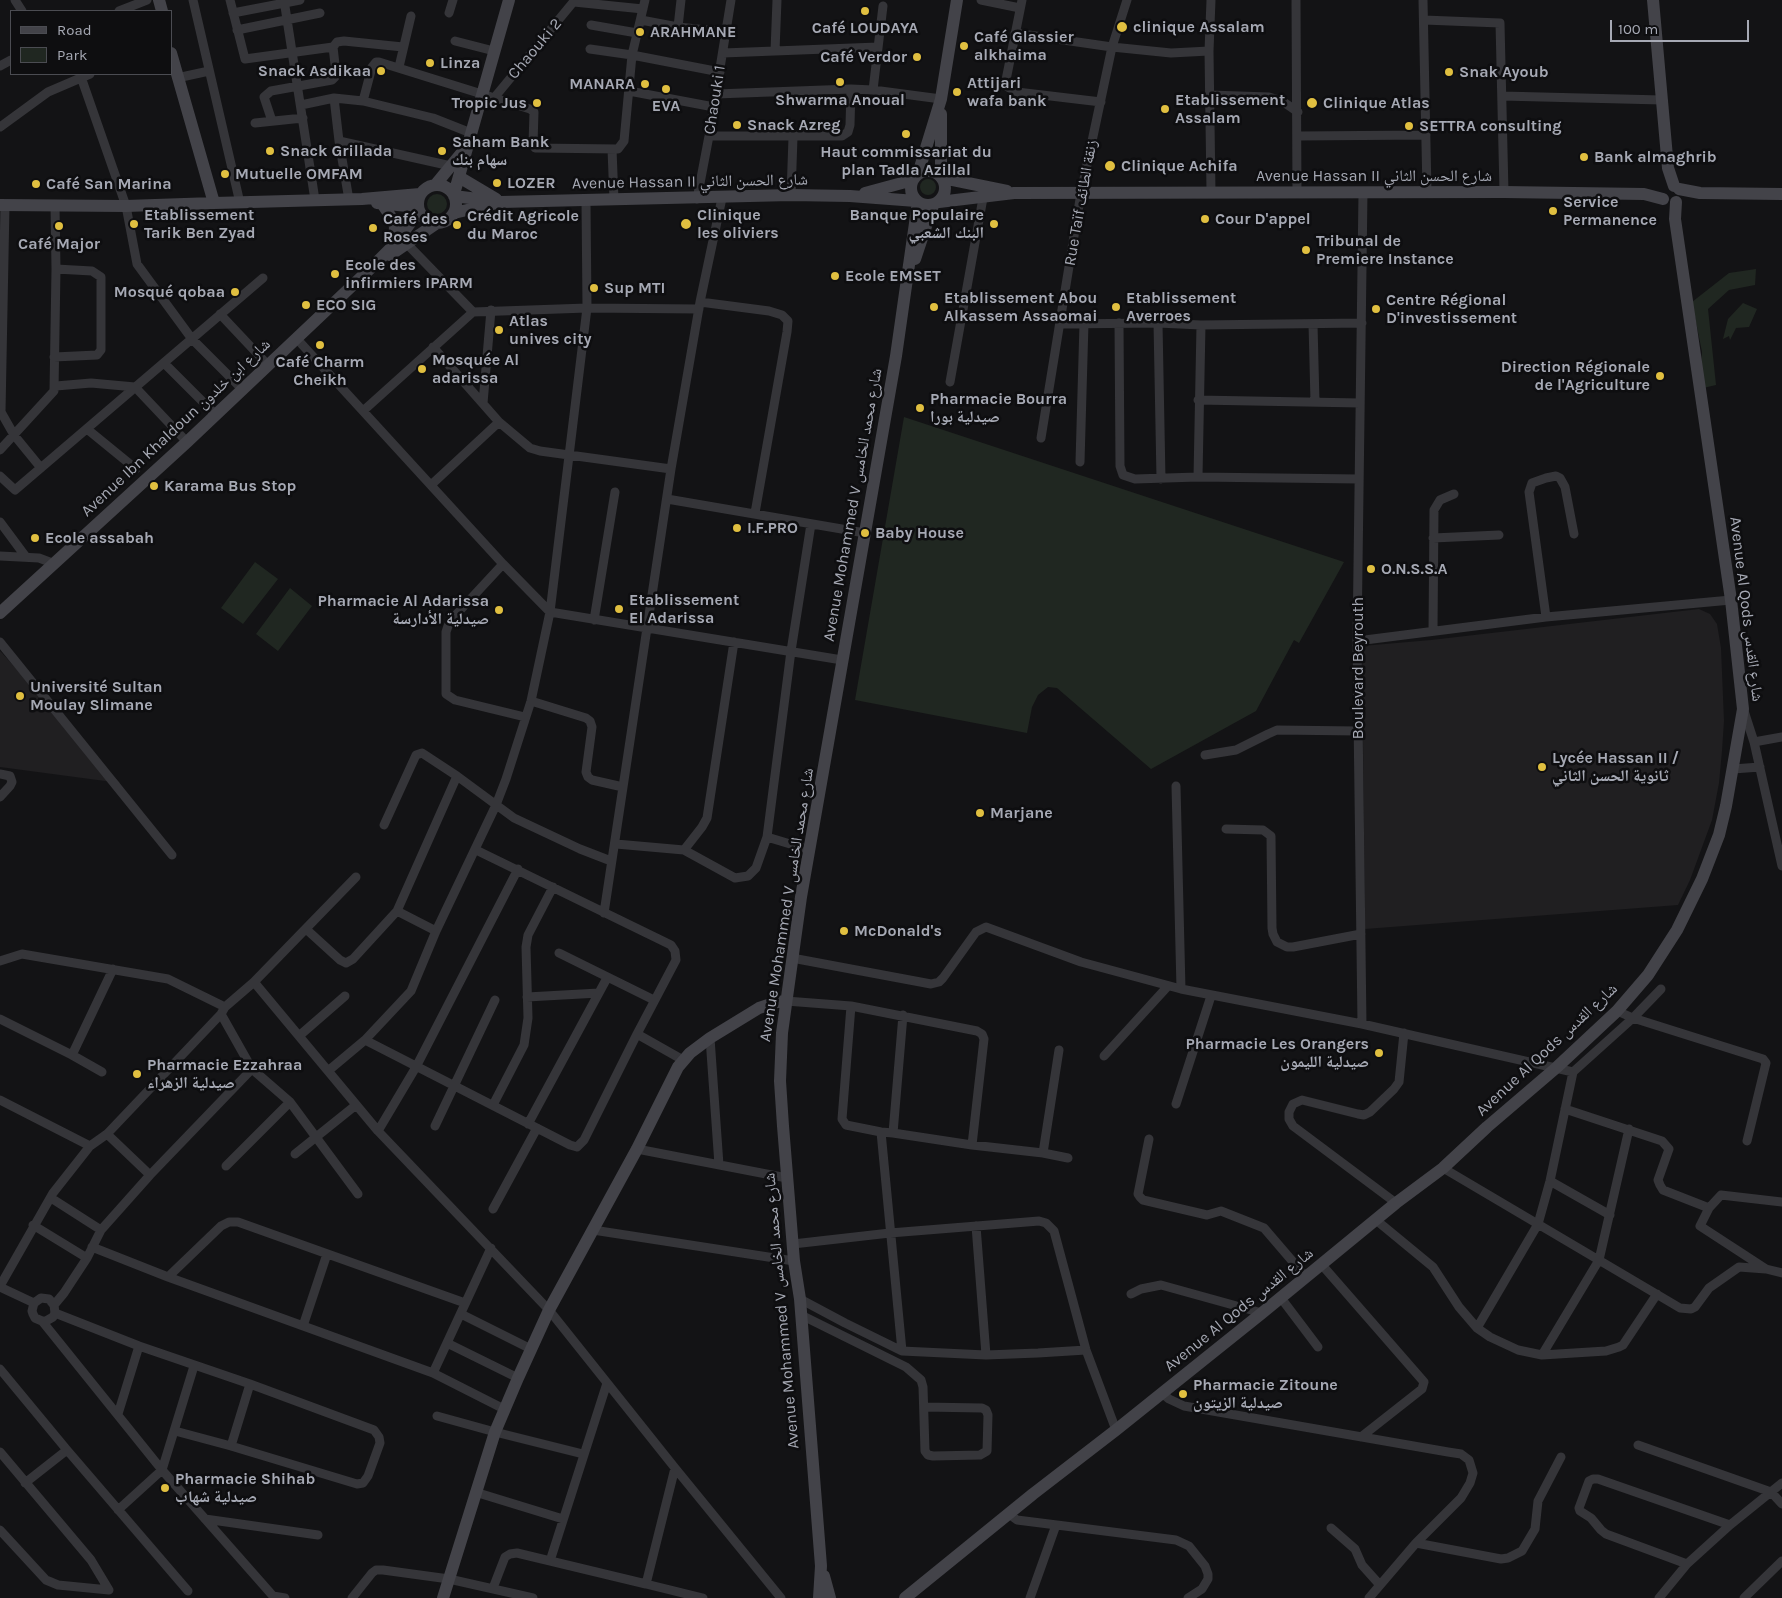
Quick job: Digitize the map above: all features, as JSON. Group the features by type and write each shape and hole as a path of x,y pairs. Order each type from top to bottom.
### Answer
{"street":[{"path":"121,10 148,0"},
{"path":"193,0 240,202"},
{"path":"230,0 245,59 332,47 338,42 344,41 403,47"},
{"path":"233,13 285,1 300,0"},
{"path":"449,13 454,0"},
{"path":"454,195 470,139 488,96 494,51 509,0"},
{"path":"678,27 681,0"},
{"name":"Chaouki 1","path":"697,199 731,0"},
{"path":"776,51 777,0"},
{"path":"941,99 942,177 946,188 943,198 928,206 917,202 913,197 911,188 941,99 957,0"},
{"path":"981,0 1021,4 1006,80 1008,88 1017,92 1101,102"},
{"name":"Rue Taïf زنقة الطائف","path":"1041,438 1081,194 1112,47 1127,0"},
{"path":"1211,0 1211,192"},
{"path":"1296,0 1297,193"},
{"path":"1424,0 1427,192"},
{"name":"Avenue Al Qods شارع القدس","path":"909,1597 1443,1168 1487,1127 1556,1068 1616,1011 1648,975 1663,953 1689,906 1712,856 1726,806 1743,709 1731,600 1671,194 1653,0"},
{"path":"285,1 315,200"},
{"path":"363,101 372,67 376,62 399,67 530,109 534,112 533,144 535,148 618,149 624,141 632,55 644,5 575,1"},
{"name":"Chaouki 2","path":"488,96 575,1"},
{"path":"873,90 883,6"},
{"path":"237,30 320,14"},
{"path":"399,67 411,16"},
{"path":"641,20 678,27 726,32"},
{"path":"1424,20 1500,23 1504,192"},
{"path":"591,25 637,33"},
{"path":"1015,33 1170,53 1210,50"},
{"path":"455,41 494,51"},
{"path":"272,121 264,97 271,91 332,80 336,73 332,47"},
{"path":"723,53 878,47"},
{"path":"590,49 720,72"},
{"path":"172,57 214,204"},
{"path":"177,78 209,71"},
{"path":"0,127 48,92 85,76 126,206 137,264 192,339 242,390"},
{"path":"709,136 842,136 848,131 850,125 850,90"},
{"path":"716,94 873,90 941,99"},
{"path":"628,91 714,107"},
{"path":"1210,95 1269,97 1282,101 1298,112"},
{"path":"1502,96 1662,100"},
{"path":"301,105 334,98 363,101 433,118 470,139"},
{"path":"334,98 339,141 356,200"},
{"path":"255,123 303,118"},
{"path":"1298,136 1426,135"},
{"path":"791,195 793,137"},
{"path":"374,266 394,245 418,209 420,194 425,188 436,184 470,139"},
{"path":"339,141 451,166"},
{"path":"612,149 614,200"},
{"path":"915,177 927,170 942,177"},
{"path":"459,177 501,202"},
{"name":"Avenue Hassan II شارع الحسن الثاني","path":"850,196 886,188 915,177"},
{"name":"Avenue Hassan II شارع الحسن الثاني","path":"942,177 1014,192 1081,194 1211,192 1782,194"},
{"path":"374,266 437,223 447,220 454,212 456,201 454,195 445,186 436,184"},
{"name":"Avenue Hassan II شارع الحسن الثاني","path":"936,203 983,198 1014,192"},
{"name":"Boulevard Beyrouth","path":"1362,1024 1357,641 1363,192"},
{"path":"42,468 14,435 0,412 2,205 126,206 214,204 356,200 420,194"},
{"path":"454,195 501,202"},
{"name":"Avenue Hassan II شارع الحسن الثاني","path":"501,202 697,199 791,195 850,196 917,202"},
{"path":"604,913 611,861 616,844 671,469 699,305 722,198"},
{"path":"950,382 983,198"},
{"path":"356,200 418,209 426,220 437,223"},
{"path":"328,1071 365,1040 411,991 436,932 496,805 531,701 550,612 587,308 586,201"},
{"path":"454,212 501,202"},
{"path":"907,283 917,202"},
{"path":"907,283 936,203"},
{"path":"383,205 391,217 394,226 394,245"},
{"path":"0,450 51,396 56,386 54,357 55,206"},
{"path":"407,244 473,312"},
{"name":"Avenue Ibn Khaldoun شارع ابن خلدون","path":"0,613 187,442 374,266"},
{"path":"54,357 97,355 101,350 101,277 92,271 56,269"},
{"path":"0,476 15,490 263,278"},
{"name":"Avenue Mohammed V شارع محمد الخامس","path":"819,1598 821,1566 780,1081 786,1001 801,897 907,283"},
{"path":"362,411 473,312 699,305 769,311 782,315 788,321 788,332 755,513"},
{"path":"483,403 491,310"},
{"path":"220,314 268,365"},
{"path":"1080,462 1084,323"},
{"path":"1119,323 1120,469 1123,475 1131,478 1161,479 1198,477 1359,479"},
{"path":"1158,323 1161,479"},
{"path":"1060,324 1362,323"},
{"path":"1313,324 1315,402"},
{"path":"1198,477 1198,400 1201,325"},
{"path":"296,339 503,564 550,612 842,660"},
{"path":"432,347 499,422 530,448 671,469"},
{"path":"164,363 216,414"},
{"path":"56,386 91,383 135,388 187,442"},
{"path":"1198,400 1360,402"},
{"path":"431,485 499,422"},
{"path":"87,429 136,469"},
{"path":"1546,617 1529,492 1532,483 1556,476 1560,478 1564,487 1574,534"},
{"path":"594,620 615,492"},
{"path":"1433,632 1434,510 1440,500 1454,494"},
{"path":"667,499 865,533"},
{"path":"0,522 26,558"},
{"path":"616,844 684,850 735,878 748,876 756,868 767,836 791,651 811,524"},
{"path":"1433,538 1499,535"},
{"path":"0,556 39,558 55,564"},
{"path":"503,564 452,619 448,626 446,632 446,694 454,700 526,717"},
{"path":"1357,641 1546,617 1731,600"},
{"path":"0,642 172,854"},
{"path":"684,850 707,818 734,642"},
{"path":"531,701 586,718 590,721 592,726 586,772 588,777 592,780 623,787"},
{"path":"1743,709 1760,766 1782,866"},
{"path":"1205,755 1236,750 1277,730 1358,731"},
{"path":"1754,742 1782,737"},
{"path":"384,825 416,754 422,752 514,818 611,861"},
{"path":"1733,769 1760,766"},
{"path":"0,774 10,776 12,782 0,796"},
{"path":"306,929 340,960 346,962 353,959 397,911 456,776"},
{"path":"1176,786 1181,990"},
{"path":"1226,829 1262,830 1271,836 1272,928 1274,939 1277,942 1287,947 1293,947 1361,934"},
{"path":"767,836 810,850"},
{"path":"365,1040 570,1145 580,1146 584,1140 676,960 675,951 671,945 476,850"},
{"path":"378,1131 416,1067 518,870"},
{"path":"34,1303 0,1286 33,1225 90,1146 107,1134 223,1011 254,982 356,877"},
{"path":"493,1105 524,1045 528,1018 526,947 528,935 553,887"},
{"path":"397,911 436,932"},
{"path":"792,958 931,984 939,982 943,978 976,932 986,927 1081,962 1181,990 1362,1024 1573,1072"},
{"path":"559,953 654,1000"},
{"path":"0,961 22,954 168,979 223,1011 252,1069 290,1102 358,1194"},
{"path":"72,1054 113,969"},
{"path":"493,1209 607,978"},
{"path":"254,982 378,1131 550,1310 781,1598"},
{"path":"1104,1056 1168,986"},
{"path":"1476,1328 1538,1224 1550,1181 1573,1072 1633,1018 1661,989"},
{"path":"527,996 599,993"},
{"path":"299,1036 345,996"},
{"path":"1176,1104 1211,996"},
{"path":"435,1126 495,1000"},
{"path":"443,1598 495,1432 531,1349 637,1149 673,1076 683,1060 698,1045 759,1008 786,1001 851,1006 977,1031 982,1034 984,1039 972,1145"},
{"path":"851,1006 842,1119 848,1126 1068,1158"},
{"path":"1616,1011 1763,1059 1766,1063 1747,1141"},
{"path":"893,1133 903,1016"},
{"path":"0,1020 72,1054 102,1072"},
{"path":"1396,1204 1293,1126 1289,1119 1289,1112 1293,1104 1302,1100 1358,1114 1370,1112 1400,1082 1404,1033"},
{"path":"637,1034 683,1060"},
{"path":"710,1038 719,1166"},
{"path":"1043,1153 1059,1050"},
{"path":"42,1321 50,1319 54,1309 87,1258 101,1230 150,1175 252,1069"},
{"path":"0,1100 90,1146"},
{"path":"226,1166 290,1102"},
{"path":"295,1154 356,1105"},
{"path":"1565,1109 1662,1141 1669,1150 1658,1180 1663,1190 1710,1208"},
{"path":"1542,1355 1599,1260 1629,1129"},
{"path":"881,1132 902,1351"},
{"path":"107,1134 150,1175"},
{"path":"1149,1140 1138,1194 1140,1198 1207,1215 1220,1211 1264,1228 1306,1277"},
{"path":"637,1149 787,1178"},
{"path":"1443,1168 1680,1308 1691,1309 1699,1302 1709,1288 1732,1270 1744,1266 1782,1272"},
{"path":"1550,1181 1610,1215"},
{"path":"1766,1269 1700,1226 1718,1197 1723,1195 1782,1202"},
{"path":"51,1198 101,1230"},
{"path":"1376,1220 1433,1267 1459,1307 1476,1328 1518,1350 1542,1355 1606,1352 1619,1347 1623,1345 1657,1294"},
{"path":"793,1244 890,1233 1039,1221 1046,1223 1054,1230 1086,1350 1116,1430"},
{"path":"168,1277 222,1226 229,1222 238,1222 465,1304"},
{"path":"33,1225 87,1258"},
{"path":"976,1226 986,1355"},
{"path":"593,1230 794,1261"},
{"path":"92,1247 168,1277 433,1373 504,1409"},
{"path":"433,1373 491,1248"},
{"path":"302,1326 327,1254"},
{"path":"1322,1265 1424,1382 1422,1389 1361,1437"},
{"path":"1131,1294 1141,1289 1161,1285 1262,1313"},
{"path":"175,1431 357,1484 363,1483 368,1476 380,1443 379,1437 374,1430 250,1384 139,1346 54,1309 48,1299 40,1298 34,1303 32,1311 35,1318 42,1321 162,1470 273,1596 285,1598"},
{"path":"1281,1298 1318,1347"},
{"path":"800,1300 902,1351 986,1355 1086,1350"},
{"path":"460,1314 531,1349"},
{"path":"800,1315 912,1371 921,1380 924,1387 924,1407 925,1451 928,1454 933,1456 980,1455 986,1451 988,1415 986,1410 982,1408 924,1407"},
{"path":"447,1343 518,1378"},
{"path":"118,1414 139,1346"},
{"path":"118,1510 162,1470 194,1366"},
{"path":"0,1369 188,1591"},
{"path":"550,1561 607,1383"},
{"path":"231,1446 250,1384"},
{"path":"1162,1393 1168,1400 1184,1406 1461,1454 1469,1460 1473,1473 1470,1483 1461,1498 1416,1543 1368,1598"},
{"path":"437,1416 583,1454"},
{"path":"1638,1444 1771,1492 1782,1504"},
{"path":"25,1483 67,1450"},
{"path":"0,1452 92,1560 109,1590 58,1585 46,1580 0,1530"},
{"path":"1416,1543 1501,1558 1508,1558 1522,1552 1535,1529 1538,1501 1561,1457"},
{"path":"646,1584 675,1468"},
{"path":"1687,1564 1606,1534 1601,1530 1579,1508 1589,1481 1598,1479 1730,1525"},
{"path":"1659,1598 1687,1564 1730,1525 1782,1483"},
{"path":"475,1492 564,1519"},
{"path":"1010,1514 1017,1520 1176,1540 1189,1546 1205,1566 1208,1579 1202,1588 1188,1598"},
{"path":"205,1519 318,1535"},
{"path":"1030,1598 1056,1525"},
{"path":"1331,1528 1355,1549 1362,1565 1379,1584"},
{"path":"493,1588 505,1557 517,1553 703,1598"},
{"path":"1744,1598 1782,1561"},
{"name":"Avenue Mohammed V شارع محمد الخامس","path":"821,1566 830,1598"},
{"path":"352,1598 372,1573 376,1570 382,1570 449,1579 533,1598"},
{"path":"358,1598 382,1570"}],"shaded area":[{"name":"Lycée Hassan II / ثانوية الحسن الثاني","path":"1699,609 1710,614 1717,624 1721,648 1724,721 1722,751 1719,783 1712,820 1690,880 1678,905 1365,929 1362,646 1431,640"},
{"name":"Université Sultan Moulay Slimane","path":"0,651 2,653 120,783 0,767"}],"green space":[{"path":"928,179 934,181 936,187 934,193 928,195 922,193 920,187 922,181"},
{"path":"433,194 441,194 447,200 447,208 441,214 433,214 427,208 427,200"},
{"path":"1756,269 1755,285 1729,290 1708,309 1716,385 1699,389 1702,352 1692,302 1729,273"},
{"path":"1743,303 1757,309 1749,327 1736,328 1730,340 1729,336 1723,339 1728,319"},
{"path":"904,417 1344,562 1299,643 1294,640 1256,711 1151,769 1057,688 1048,687 1038,695 1032,707 1027,733 855,700"},
{"path":"255,562 278,579 243,624 221,608"},
{"path":"290,588 312,606 278,651 256,634"}],"place":[{"name":"Café LOUDAYA","path":"865,11"},
{"name":"clinique Assalam","path":"1122,27"},
{"name":"ARAHMANE","path":"640,32"},
{"name":"Café Glassier alkhaima","path":"964,46"},
{"name":"Café Verdor","path":"917,57"},
{"name":"Linza","path":"430,63"},
{"name":"Snack Asdikaa","path":"381,71"},
{"name":"Snak Ayoub","path":"1449,72"},
{"name":"Shwarma Anoual","path":"840,82"},
{"name":"MANARA","path":"645,84"},
{"name":"EVA","path":"666,89"},
{"name":"Attijari wafa bank","path":"957,92"},
{"name":"Tropic Jus","path":"537,103"},
{"name":"Clinique Atlas","path":"1312,103"},
{"name":"Etablissement Assalam","path":"1165,109"},
{"name":"Snack Azreg","path":"737,125"},
{"name":"SETTRA consulting","path":"1409,126"},
{"name":"Haut commissariat du plan Tadla Azillal","path":"906,134"},
{"name":"Snack Grillada","path":"270,151"},
{"name":"Saham Bank سهام بنك","path":"442,151"},
{"name":"Bank almaghrib","path":"1584,157"},
{"name":"Clinique Achifa","path":"1110,166"},
{"name":"Mutuelle OMFAM","path":"225,174"},
{"name":"LOZER","path":"497,183"},
{"name":"Café San Marina","path":"36,184"},
{"name":"Service Permanence","path":"1553,211"},
{"name":"Cour D'appel","path":"1205,219"},
{"name":"Etablissement Tarik Ben Zyad","path":"134,224"},
{"name":"Clinique les oliviers","path":"686,224"},
{"name":"Banque Populaire البنك الشعبي","path":"994,224"},
{"name":"Crédit Agricole du Maroc","path":"457,225"},
{"name":"Café Major","path":"59,226"},
{"name":"Café des Roses","path":"373,228"},
{"name":"Tribunal de Premiere Instance","path":"1306,250"},
{"name":"Ecole des infirmiers IPARM","path":"335,274"},
{"name":"Ecole EMSET","path":"835,276"},
{"name":"Sup MTI","path":"594,288"},
{"name":"Mosqué qobaa","path":"235,292"},
{"name":"ECO SIG","path":"306,305"},
{"name":"Etablissement Abou Alkassem Assaomai","path":"934,307"},
{"name":"Etablissement Averroes","path":"1116,307"},
{"name":"Centre Régional D'investissement","path":"1376,309"},
{"name":"Atlas unives city","path":"499,330"},
{"name":"Café Charm Cheikh","path":"320,345"},
{"name":"Mosquée Al adarissa","path":"422,369"},
{"name":"Direction Régionale de l'Agriculture","path":"1660,376"},
{"name":"Pharmacie Bourra صيدلية بورا","path":"920,408"},
{"name":"Karama Bus Stop","path":"154,486"},
{"name":"I.F.PRO","path":"737,528"},
{"name":"Baby House","path":"865,533"},
{"name":"Ecole assabah","path":"35,538"},
{"name":"O.N.S.S.A","path":"1371,569"},
{"name":"Etablissement El Adarissa","path":"619,609"},
{"name":"Pharmacie Al Adarissa صيدلية الأدارسة","path":"499,610"},
{"name":"Université Sultan Moulay Slimane","path":"20,696"},
{"name":"Lycée Hassan II / ثانوية الحسن الثاني","path":"1542,767"},
{"name":"Marjane","path":"980,813"},
{"name":"McDonald's","path":"844,931"},
{"name":"Pharmacie Les Orangers صيدلية الليمون","path":"1379,1053"},
{"name":"Pharmacie Ezzahraa صيدلية الزهراء","path":"137,1074"},
{"name":"Pharmacie Zitoune صيدلية الزيتون","path":"1183,1394"},
{"name":"Pharmacie Shihab صيدلية شهاب","path":"165,1488"}]}
